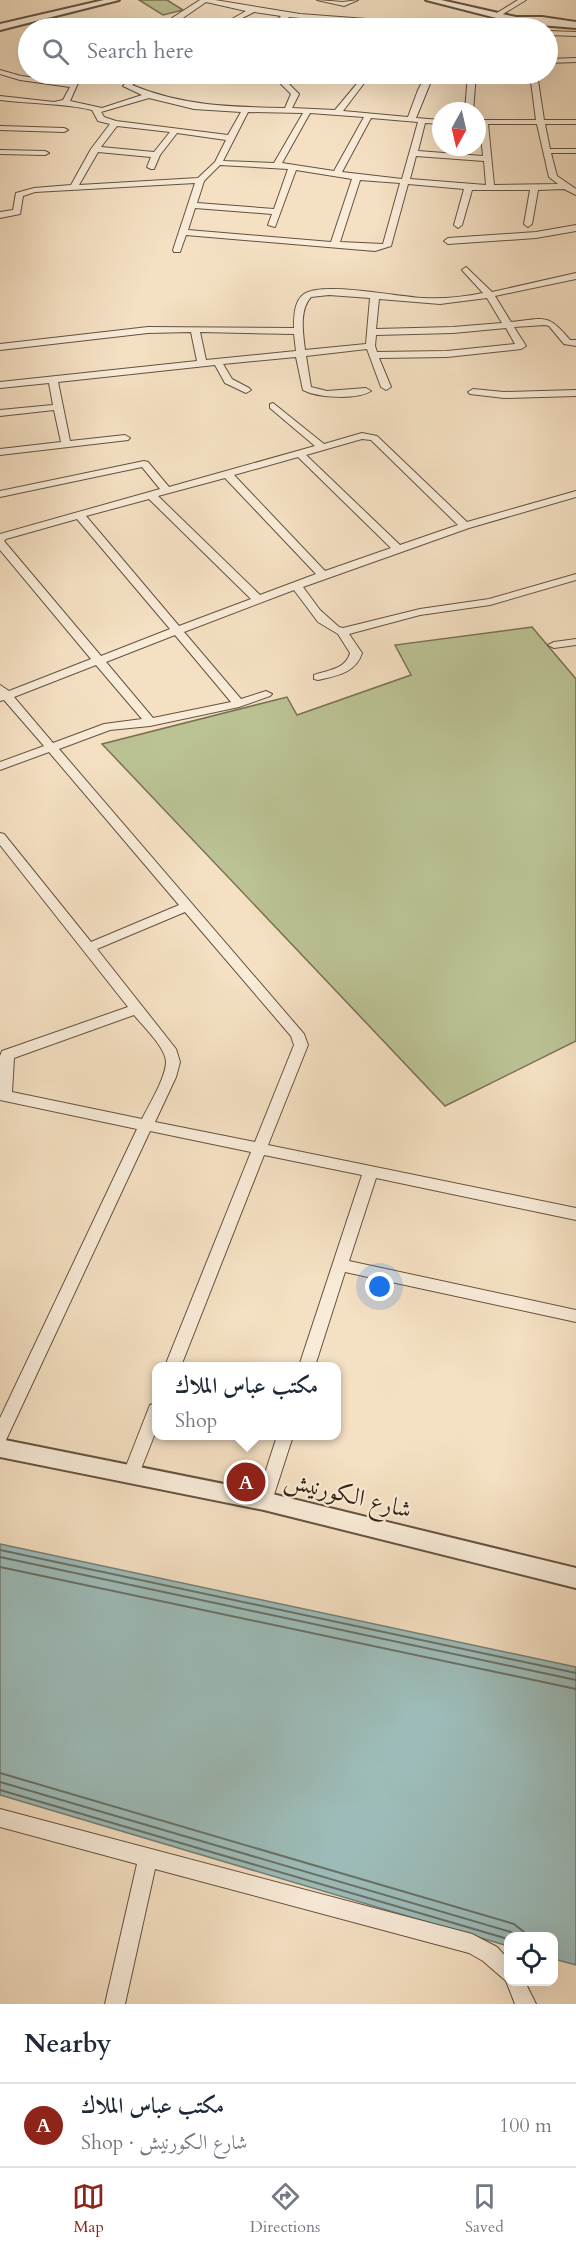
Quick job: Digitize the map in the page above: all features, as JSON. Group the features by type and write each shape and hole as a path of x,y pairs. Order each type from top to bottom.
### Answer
{"street":[{"path":"38,18 115,0"},
{"path":"178,18 206,0 251,11 315,18"},
{"path":"320,0 344,4 355,0"},
{"path":"430,0 500,13 523,0"},
{"path":"457,0 518,18"},
{"path":"238,18 251,11"},
{"path":"283,18 286,15"},
{"path":"0,27 18,23"},
{"path":"558,23 576,25"},
{"path":"558,33 576,34"},
{"path":"558,61 576,60"},
{"path":"0,72 18,77"},
{"path":"66,102 75,85 67,84"},
{"path":"128,84 126,85 150,95 202,109 308,111 432,122"},
{"path":"285,84 295,93 287,111"},
{"path":"337,114 360,84"},
{"path":"411,120 426,84"},
{"path":"470,102 471,84"},
{"path":"535,84 546,151 553,177 576,193"},
{"path":"1,100 54,105 66,102 96,110 112,108 150,95"},
{"path":"96,110 101,119 116,123 231,138"},
{"path":"177,250 200,180 218,163 245,111"},
{"path":"277,165 308,111"},
{"path":"337,174 368,117"},
{"path":"183,232 381,248 387,246 422,121"},
{"path":"486,122 576,122"},
{"path":"74,187 95,149 116,123"},
{"path":"0,128 64,130"},
{"path":"152,167 156,155 176,130"},
{"path":"95,149 156,155"},
{"path":"546,151 576,151"},
{"path":"0,152 45,153"},
{"path":"412,153 487,159"},
{"path":"486,154 490,188"},
{"path":"218,163 277,165 357,177 490,188 534,188 576,180"},
{"path":"272,225 293,167"},
{"path":"335,244 357,177"},
{"path":"0,215 16,212 19,195 24,193 74,187 200,180"},
{"path":"458,225 469,187"},
{"path":"528,224 534,188"},
{"path":"192,205 277,212"},
{"path":"448,241 536,235 576,228"},
{"path":"0,385 299,352 371,350 447,354 517,349 521,346 520,343 489,294 466,270"},
{"path":"366,391 313,393 306,388 299,352 298,331 303,302 307,295 316,293 433,301 489,294 576,276"},
{"path":"375,296 371,350 386,387"},
{"path":"373,332 453,330 546,322 552,324 567,342 576,343"},
{"path":"0,347 137,331 195,328 298,331"},
{"path":"195,328 202,363"},
{"path":"217,361 228,381 246,390"},
{"path":"52,379 66,444"},
{"path":"473,392 504,395 576,393"},
{"path":"273,406 322,447"},
{"path":"0,413 57,407"},
{"path":"150,722 0,542 1,537 362,436 374,438 465,526"},
{"path":"0,452 125,438"},
{"path":"300,454 398,549"},
{"path":"0,494 144,464 168,492"},
{"path":"227,474 323,575"},
{"path":"175,1362 301,1046 297,1034 2,694 98,661 323,575 465,526 576,494"},
{"path":"151,495 258,600"},
{"path":"79,515 239,704"},
{"path":"296,585 327,625 335,631 342,632 420,612 490,602 576,577"},
{"path":"318,676 351,666 356,661 356,653 342,632"},
{"path":"554,645 576,642"},
{"path":"0,766 108,727 150,722 239,704 267,694"},
{"path":"0,1435 169,1077 173,1062 170,1049 2,843"},
{"path":"88,948 187,906"},
{"path":"137,1009 7,1055 5,1096 576,1214"},
{"path":"309,1362 370,1173"},
{"path":"340,1265 576,1316"},
{"path":"131,1474 152,1420"},
{"path":"264,1501 284,1440"},
{"name":"شارع الكورنيش","path":"0,1448 264,1501 576,1578"},
{"path":"0,1818 472,1944 490,1954 504,1968"},
{"path":"115,2004 148,1857"},
{"path":"517,1986 526,2004"}],"green space":[{"path":"139,0 167,0 183,10 163,15"},
{"path":"532,627 576,679 576,1041 445,1106 102,744 287,697 297,715 411,675 395,645"}],"water":[{"path":"0,1544 576,1667 576,1965 558,1960 558,1932 504,1932 504,1945 0,1795"}],"place":[{"name":"مكتب عباس الملاك","path":"246,1482"}]}
